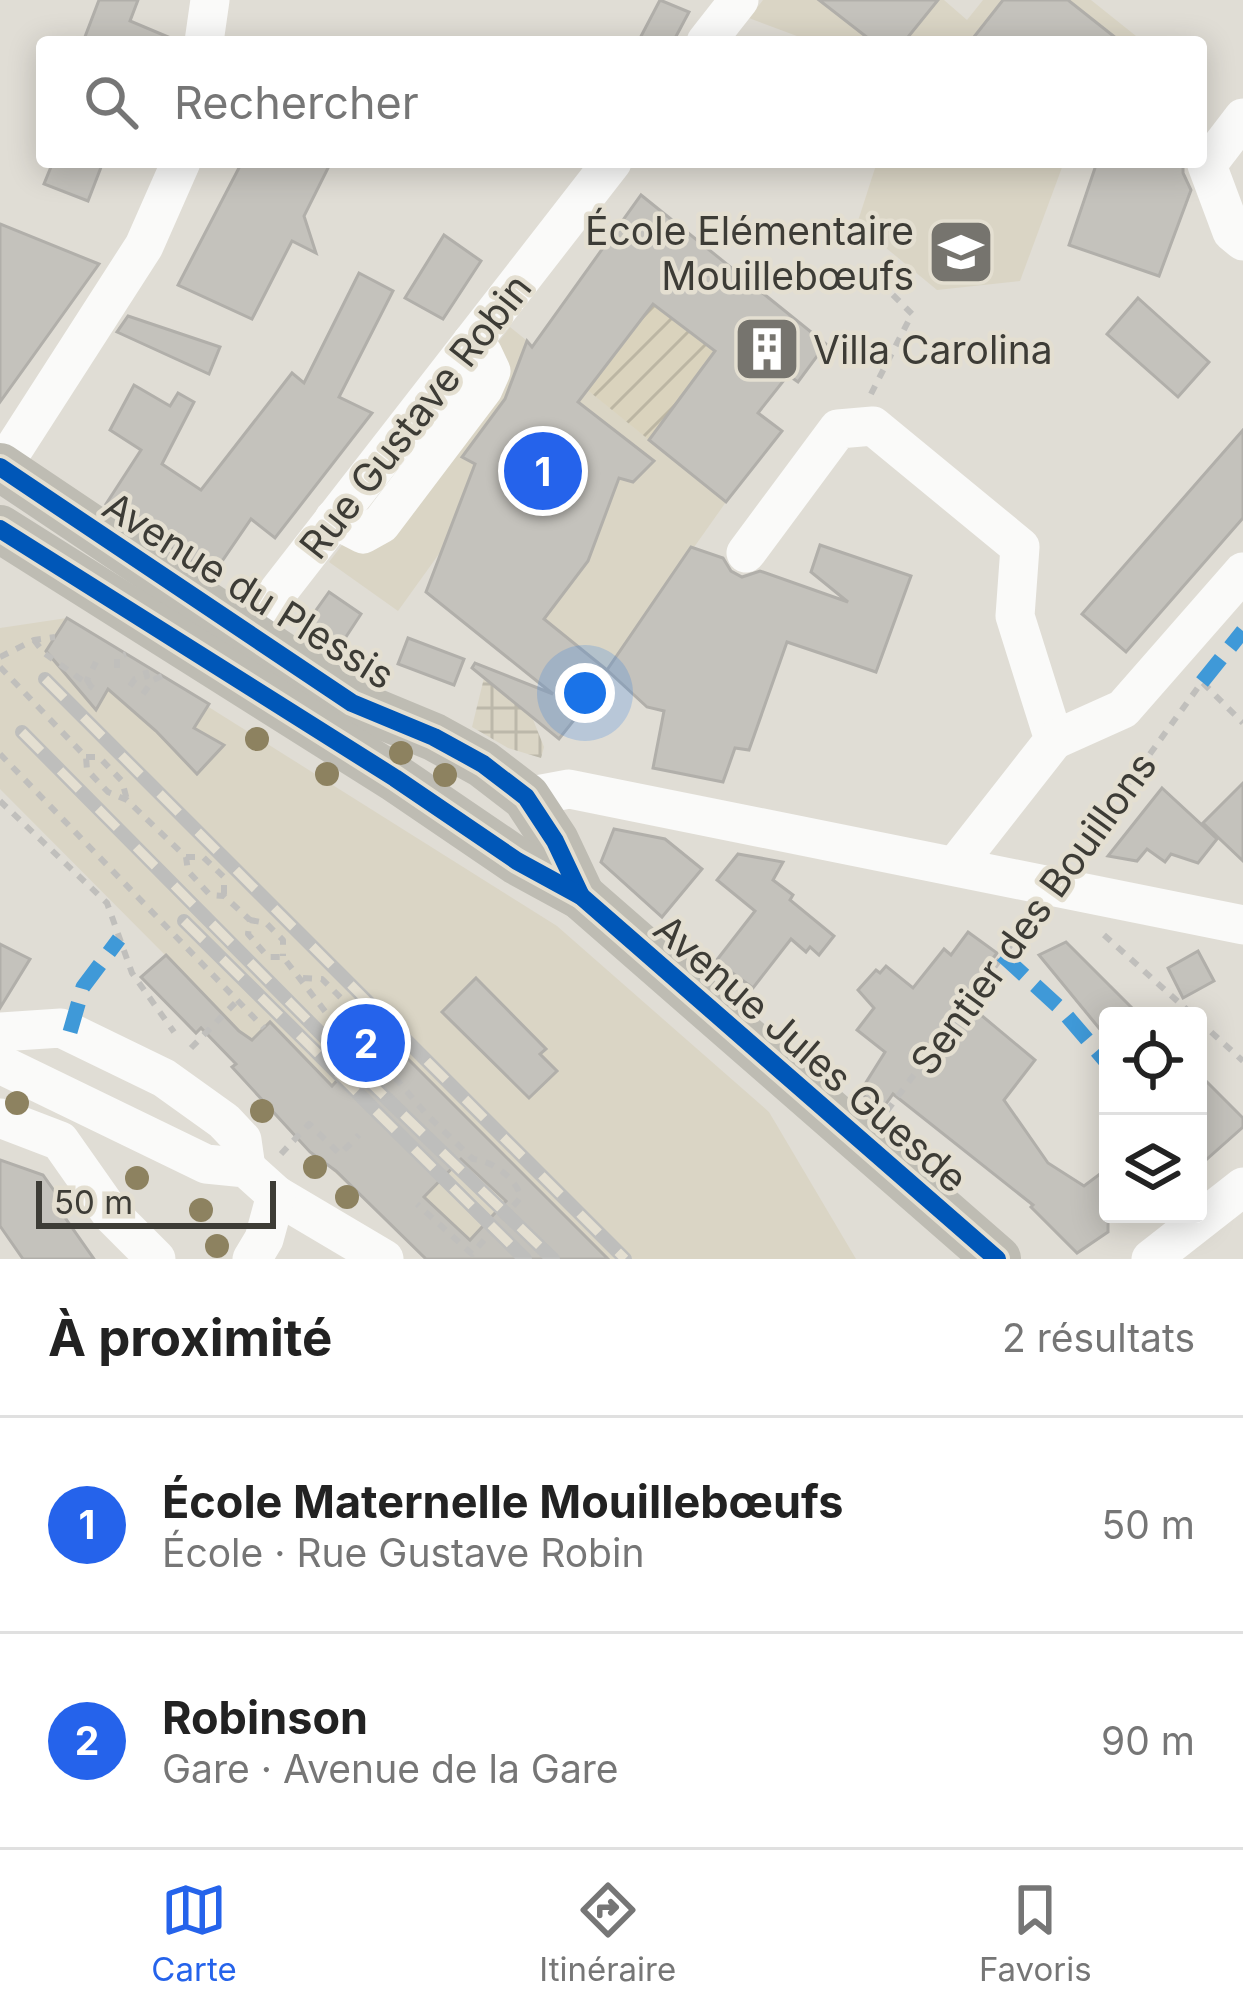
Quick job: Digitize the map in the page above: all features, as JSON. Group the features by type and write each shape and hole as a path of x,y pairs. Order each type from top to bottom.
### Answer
{"main road":[{"name":"Avenue du Plessis","path":"0,468 352,703 434,737 483,764 526,797"},
{"path":"0,529 222,673"},
{"name":"Avenue Jules Guesde","path":"222,673 581,896 997,1259"},
{"path":"434,804 468,807 526,797"},
{"name":"Avenue Jules Guesde","path":"526,797 555,841 581,896"}],"street":[{"path":"205,36 210,0"},
{"path":"711,36 739,0"},
{"path":"1237,237 1207,165 1243,118"},
{"path":"0,468 144,246 178,168"},
{"name":"Rue Gustave Robin","path":"222,673 334,519 607,168"},
{"path":"746,553 838,430 873,426 1020,547 1015,616 1054,740"},
{"path":"956,866 1054,740 1123,709 1243,572"},
{"path":"526,797 569,789 1243,925"},
{"path":"0,1032 61,1028 164,1078 242,1140 260,1180 264,1240 252,1259"},
{"path":"0,1064 206,1164 260,1180 374,1257"},
{"path":"0,1118 60,1142 112,1215 156,1259"},
{"path":"1151,1259 1243,1187"}],"path":[{"path":"851,428 912,314 885,287"},
{"path":"0,657 34,640 55,637"},
{"path":"34,640 44,653 93,688 87,680 96,662"},
{"path":"117,668 127,663 127,654"},
{"path":"132,682 147,676 144,665"},
{"path":"0,667 86,757 87,770 108,792 127,800 186,857 188,871 210,895 224,896 250,920 266,923 283,940 283,957 303,978 307,992 331,1019 349,1024"},
{"path":"143,694 168,669"},
{"path":"0,754 264,1028"},
{"path":"86,757 100,758 122,781 127,800"},
{"path":"0,801 107,903 132,973 174,1032"},
{"path":"186,857 203,857 224,877 224,896"},
{"path":"1053,888 1184,1007"},
{"path":"250,920 248,934 268,957 283,957"},
{"path":"303,978 322,979 346,1004 349,1024 427,1115 473,1159 489,1160 518,1188 520,1197 472,1254 418,1204"},
{"path":"190,1048 237,1001"},
{"path":"1207,1028 1243,1061"},
{"path":"260,1180 309,1124 340,1154 359,1135"}],"shaded area":[{"path":"763,0 944,0 967,20 983,0 1091,0 1136,36 797,36 749,18"},
{"name":"École Elémentaire Mouillebœufs","path":"875,168 1062,168 1020,281 937,290 857,224"},
{"path":"653,304 715,351 649,440 554,363 600,373"},
{"path":"510,327 726,502 607,670 449,540 398,611 329,562"},
{"path":"67,618 557,926 769,1112 856,1259 450,1259 411,1224 401,1235 277,1118 233,1067 235,1063 201,1029 196,1033 141,977 165,955 0,789 0,628"},
{"path":"484,678 532,717 544,747 541,758 508,748 472,727"}],"building":[{"path":"99,0 138,0 130,21 166,36 85,36"},
{"path":"660,0 689,12 676,36 641,36"},
{"path":"819,0 938,0 909,36 865,36"},
{"path":"1003,0 1068,0 1113,36 975,36"},
{"path":"51,168 101,168 88,201 44,184"},
{"path":"239,168 328,168 304,216 316,253 292,241 252,319 178,285"},
{"path":"1095,168 1183,168 1191,190 1159,276 1069,245"},
{"path":"641,195 826,344 798,382 788,375 758,413 782,431 726,502 649,440 715,351 653,304 578,402 654,461 633,482 619,478 588,561 544,619 607,670 574,709 578,715 559,739 472,668 475,663 553,694 426,592 475,464 462,457 505,399 527,341 532,347"},
{"path":"0,224 99,264 0,402"},
{"path":"444,235 481,261 443,319 405,298"},
{"path":"359,273 393,291 339,397 372,413 275,538 251,519 216,570 205,564 202,568 106,504 141,450 110,430 134,385 170,406 178,393 194,402 162,464 201,490 292,373 304,383"},
{"path":"1138,298 1209,362 1178,397 1107,334"},
{"path":"128,316 220,347 209,374 117,332"},
{"path":"1243,430 1243,518 1126,652 1082,614"},
{"path":"820,545 911,576 876,672 787,642 749,750 735,748 723,782 653,768 664,711 647,707 607,670 691,547 723,558 742,577 760,571 848,602 811,572"},
{"path":"329,592 361,614 340,646 307,623"},
{"path":"67,618 209,704 194,728 224,745 197,774 108,689 96,710 46,651"},
{"path":"408,638 464,659 454,685 398,664"},
{"path":"1243,783 1243,861 1203,823"},
{"path":"1162,788 1217,839 1198,863 1171,854 1165,862 1147,849 1137,861 1108,856"},
{"path":"614,829 665,839 702,869 662,917 601,862"},
{"path":"738,854 783,862 773,880 834,936 819,955 810,947 806,952 791,939 753,988 716,961 755,911 717,880"},
{"path":"968,932 997,953 963,1000 1035,1060 1004,1100 1048,1163 1084,1186 1099,1175 1099,1223 1108,1223 1108,1232 1077,1253 1033,1205 893,1094 881,1111 860,1092 885,1052 857,1030 874,1008 858,990 886,966 913,988 944,949 951,955"},
{"path":"1066,942 1131,1007 1099,1007 1099,1028 1039,955"},
{"path":"0,944 30,959 0,1008"},
{"path":"1198,951 1214,981 1183,998 1168,968"},
{"path":"166,955 239,1031 252,1040 270,1022 332,1086 381,1032 608,1259 426,1259 336,1171 310,1152 201,1028 196,1033 141,977","holes":["461,1159 506,1201 470,1240 424,1197"]},
{"path":"476,978 546,1049 540,1054 557,1071 529,1098 442,1012"},
{"path":"1207,1082 1243,1118 1243,1127 1207,1159"},
{"path":"0,1160 43,1175 64,1205 59,1209 94,1259 23,1259 0,1226"}],"railway":[{"path":"45,679 625,1259"},
{"path":"22,732 351,1064 553,1259"},
{"path":"184,921 525,1259"}],"marked path":[{"path":"1202,682 1243,631"},
{"path":"70,1032 83,987 119,939"},
{"path":"1002,955 1060,1008 1099,1054"}],"cycle path":[{"path":"0,467 352,703 434,737 483,764 526,797 555,841 581,896"},
{"path":"0,529 395,778 517,861 581,896 997,1259"}],"place":[{"name":"École Elémentaire Mouillebœufs","path":"961,252"},
{"name":"Villa Carolina","path":"767,349"},
{"name":"École Maternelle Mouillebœufs","path":"543,471"},
{"name":"Robinson","path":"366,1043"}]}
